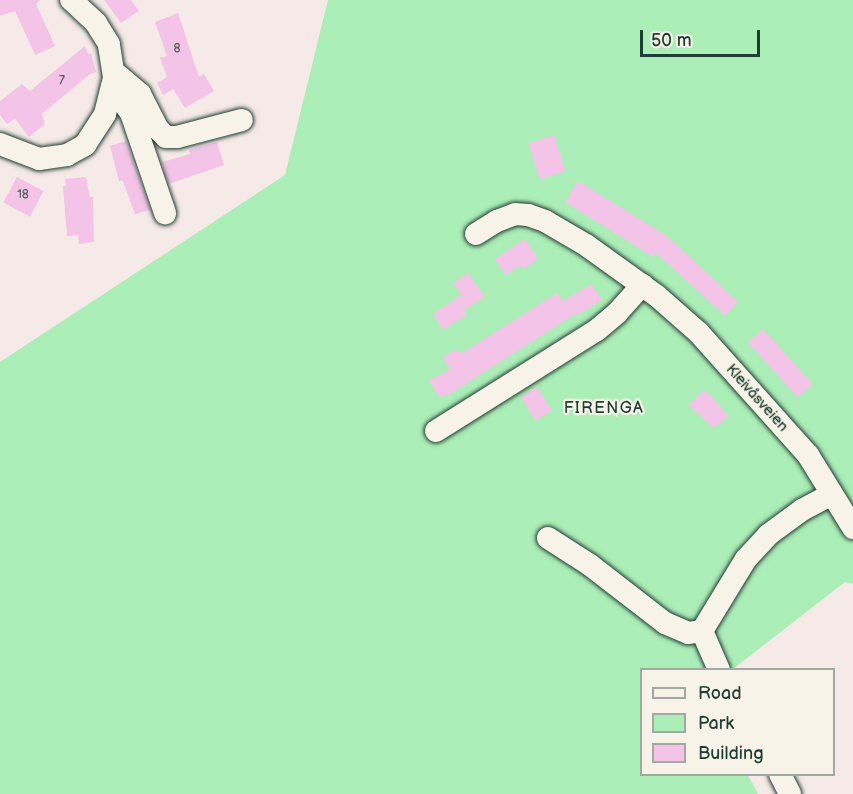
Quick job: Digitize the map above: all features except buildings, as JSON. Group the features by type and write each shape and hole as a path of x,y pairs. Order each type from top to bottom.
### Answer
{"street":[{"path":"0,144 39,159 54,159 85,145 105,114 113,79 109,44 96,22 71,0"},
{"path":"113,79 140,94 158,129 166,137 177,137 242,120"},
{"path":"113,79 130,113 165,213"},
{"name":"Kleivåsveien","path":"476,234 497,220 515,214 528,214 545,221 586,245 642,285 699,333 808,454 853,528"},
{"path":"436,431 597,330 617,313 642,285"},
{"path":"702,631 746,559 768,535 802,510 832,494"},
{"path":"548,538 590,565 665,623 688,633 702,631"},
{"path":"702,631 719,668"},
{"path":"781,776 789,794"}],"green space":[{"path":"328,0 853,0 853,584 845,582 734,668 640,668 640,776 749,776 758,794 0,794 0,362 285,175"}],"district":[{"name":"FIRENGA","path":"604,409"}]}
